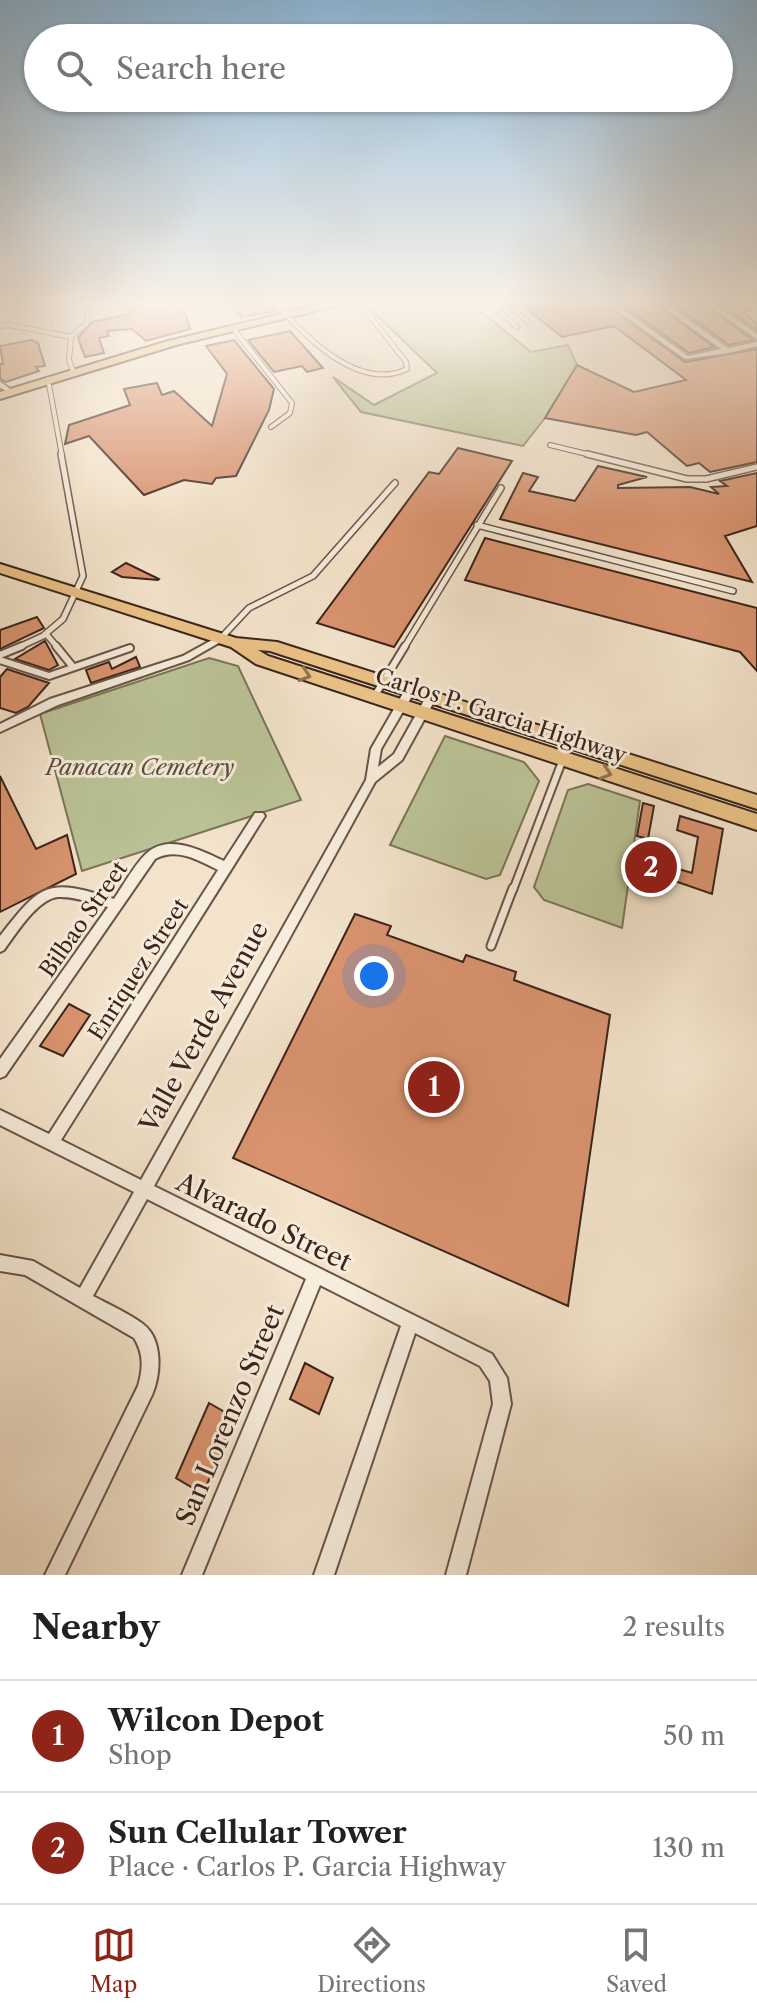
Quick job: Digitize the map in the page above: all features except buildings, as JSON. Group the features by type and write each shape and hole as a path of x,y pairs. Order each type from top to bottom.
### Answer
{"main road":[{"path":"6,394 59,376"},
{"name":"Carlos P. Garcia Highway","path":"3,571 228,640 262,660 406,698 563,759 757,822"},
{"name":"Carlos P. Garcia Highway","path":"426,705 757,802"}],"street":[{"path":"0,384 6,394"},
{"path":"0,728 54,702 186,658 228,640"},
{"name":"Valle Verde Avenue","path":"83,1299 371,780 376,749 406,698"},
{"name":"Valle Verde Avenue","path":"371,780 398,757 426,705"},
{"path":"383,737 405,744"},
{"name":"Enriquez Street","path":"51,1143 259,816"},
{"name":"Bilbao Street","path":"0,1071 151,856 165,848 178,848 226,868"},
{"path":"0,946 31,905 58,890 71,890 117,905"},
{"name":"Alvarado Street","path":"0,1117 486,1360 498,1378 502,1404 456,1575"},
{"path":"0,1263 27,1267 140,1332 150,1351 152,1364 146,1389 55,1575"},
{"name":"San Lorenzo Street","path":"192,1575 316,1275"},
{"path":"324,1575 411,1322"}],"lane":[{"path":"271,427 293,408 290,396 273,376"},
{"path":"0,658 55,629 78,593 82,564 48,379"},
{"path":"550,445 687,479 719,477 757,467"},
{"path":"228,640 249,608 313,576 395,483"},
{"path":"378,690 501,488"},
{"path":"477,525 733,591"},
{"path":"47,635 73,667"},
{"path":"0,658 49,676 130,648"},
{"path":"491,946 563,759"}],"green space":[{"path":"432,376 571,376 545,418 523,446 361,412 333,377 374,405"},
{"name":"Panacan Cemetery","path":"209,658 238,666 301,800 82,871 40,714"},
{"path":"445,736 524,762 539,781 500,875 486,879 390,845"},
{"path":"588,784 640,801 622,928 544,900 534,887 568,790"}],"place":[{"name":"Sun Cellular Tower","path":"651,867"},
{"name":"Wilcon Depot","path":"434,1087"}]}
